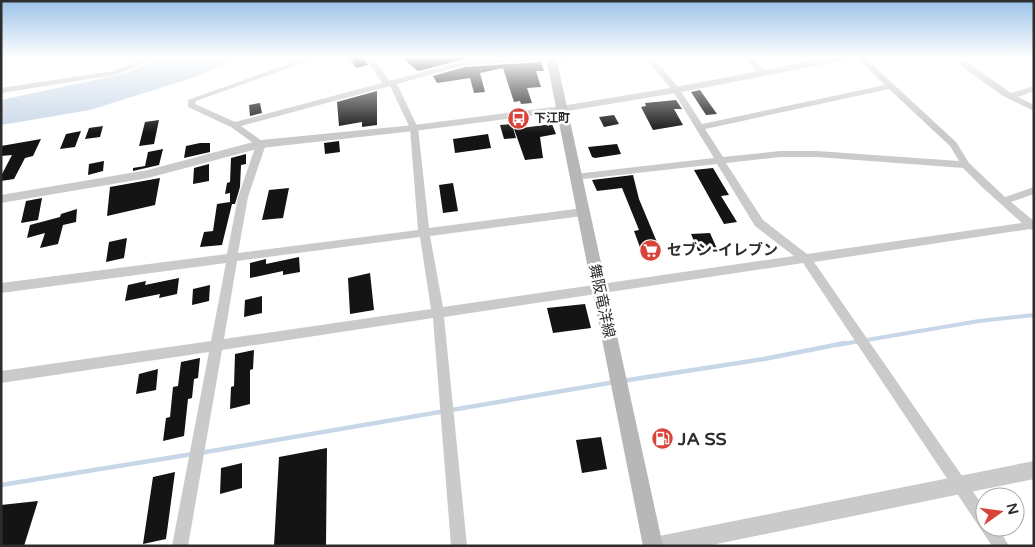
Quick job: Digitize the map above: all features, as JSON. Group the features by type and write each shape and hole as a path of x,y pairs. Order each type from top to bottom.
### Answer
{"main road":[{"name":"舞阪竜洋線","path":"556,83 653,546"}],"street":[{"path":"1,91 55,83"},
{"path":"242,83 192,100 191,105 234,126 261,144"},
{"path":"234,126 395,83"},
{"path":"670,83 700,126 759,222 806,259 975,506"},
{"path":"1,199 148,174 261,144 414,128 561,109 715,83"},
{"path":"887,83 953,144 966,165 1033,225"},
{"path":"991,83 1034,108"},
{"path":"390,84 414,128 424,232 438,314 460,546"},
{"path":"700,126 891,86"},
{"path":"1011,96 1034,88"},
{"path":"180,546 243,197 261,144"},
{"path":"575,176 780,154 817,154 966,165"},
{"path":"1004,201 1034,190"},
{"path":"1,288 583,212"},
{"path":"1,377 1033,225"},
{"path":"659,546 1034,470"}],"water":[{"path":"83,83 177,83 90,110 1,125 1,100"}],"building":[{"path":"471,83 483,83 485,92 474,93"},
{"path":"508,83 540,83 541,87 527,88 532,103 521,104 520,101 514,102"},
{"path":"700,90 717,114 706,115 691,92"},
{"path":"377,91 377,125 362,127 362,122 339,126 337,102"},
{"path":"676,100 682,109 674,109 683,125 653,130 641,107 646,106 645,103"},
{"path":"260,103 262,113 250,116 249,105"},
{"path":"614,115 619,124 604,127 599,117"},
{"path":"159,120 154,144 139,146 145,122"},
{"path":"512,124 516,138 504,139 500,125"},
{"path":"552,124 556,134 540,137 543,158 525,160 514,129"},
{"path":"103,126 100,137 85,139 89,128"},
{"path":"81,131 75,147 60,149 66,134"},
{"path":"488,134 491,148 455,153 453,139"},
{"path":"41,139 33,156 25,158 14,179 1,181 1,176 12,155 1,156 1,146"},
{"path":"339,141 340,152 325,154 324,143"},
{"path":"210,143 210,152 184,158 186,146"},
{"path":"617,144 621,154 595,158 592,157 588,147"},
{"path":"163,149 159,165 133,171 133,168 145,166 148,152"},
{"path":"246,154 246,164 241,165 240,187 235,204 232,204 222,245 200,247 204,232 213,231 217,204 230,202 230,193 225,194 227,183 230,182 231,158"},
{"path":"104,161 103,171 88,175 89,164"},
{"path":"209,164 209,181 193,184 194,168"},
{"path":"713,168 729,195 721,196 737,222 724,224 694,170"},
{"path":"633,175 639,199 659,247 641,250 634,231 639,230 622,188 597,191 592,180"},
{"path":"160,178 155,205 107,216 110,187"},
{"path":"453,183 458,211 443,213 439,185"},
{"path":"289,188 283,218 262,220 269,190"},
{"path":"42,198 38,220 21,223 26,201"},
{"path":"77,209 76,222 63,225 58,244 40,248 45,233 27,238 30,225 60,217 61,214"},
{"path":"710,233 718,251 699,253 691,234"},
{"path":"127,238 124,258 106,262 109,242"},
{"path":"299,257 300,272 283,275 283,271 250,278 250,263 266,259 266,264"},
{"path":"370,273 374,310 350,314 348,278"},
{"path":"179,278 177,294 159,298 160,294 125,301 128,285 146,281 145,285"},
{"path":"210,285 209,301 192,305 193,289"},
{"path":"262,296 262,313 244,317 245,300"},
{"path":"585,304 591,328 553,333 547,308"},
{"path":"254,350 253,369 250,370 250,404 230,409 231,387 234,386 235,354"},
{"path":"200,358 198,378 194,379 192,398 188,399 184,436 163,441 166,418 170,417 173,387 178,386 181,362"},
{"path":"158,369 156,390 136,394 139,374"},
{"path":"601,437 607,469 582,473 576,440"},
{"path":"327,448 326,546 274,546 279,457"},
{"path":"242,463 242,488 220,494 221,468"},
{"path":"175,472 166,539 143,544 153,477"},
{"path":"38,501 24,546 1,546 1,505"}],"waterway":[{"path":"837,345 979,321 1034,315"},
{"path":"622,381 764,359 845,343"},
{"path":"200,453 615,382"},
{"path":"1,485 193,454"}],"place":[{"name":"下江町","path":"518,118"},
{"name":"セブン-イレブン","path":"651,250"},
{"name":"JA SS","path":"662,439"}]}
